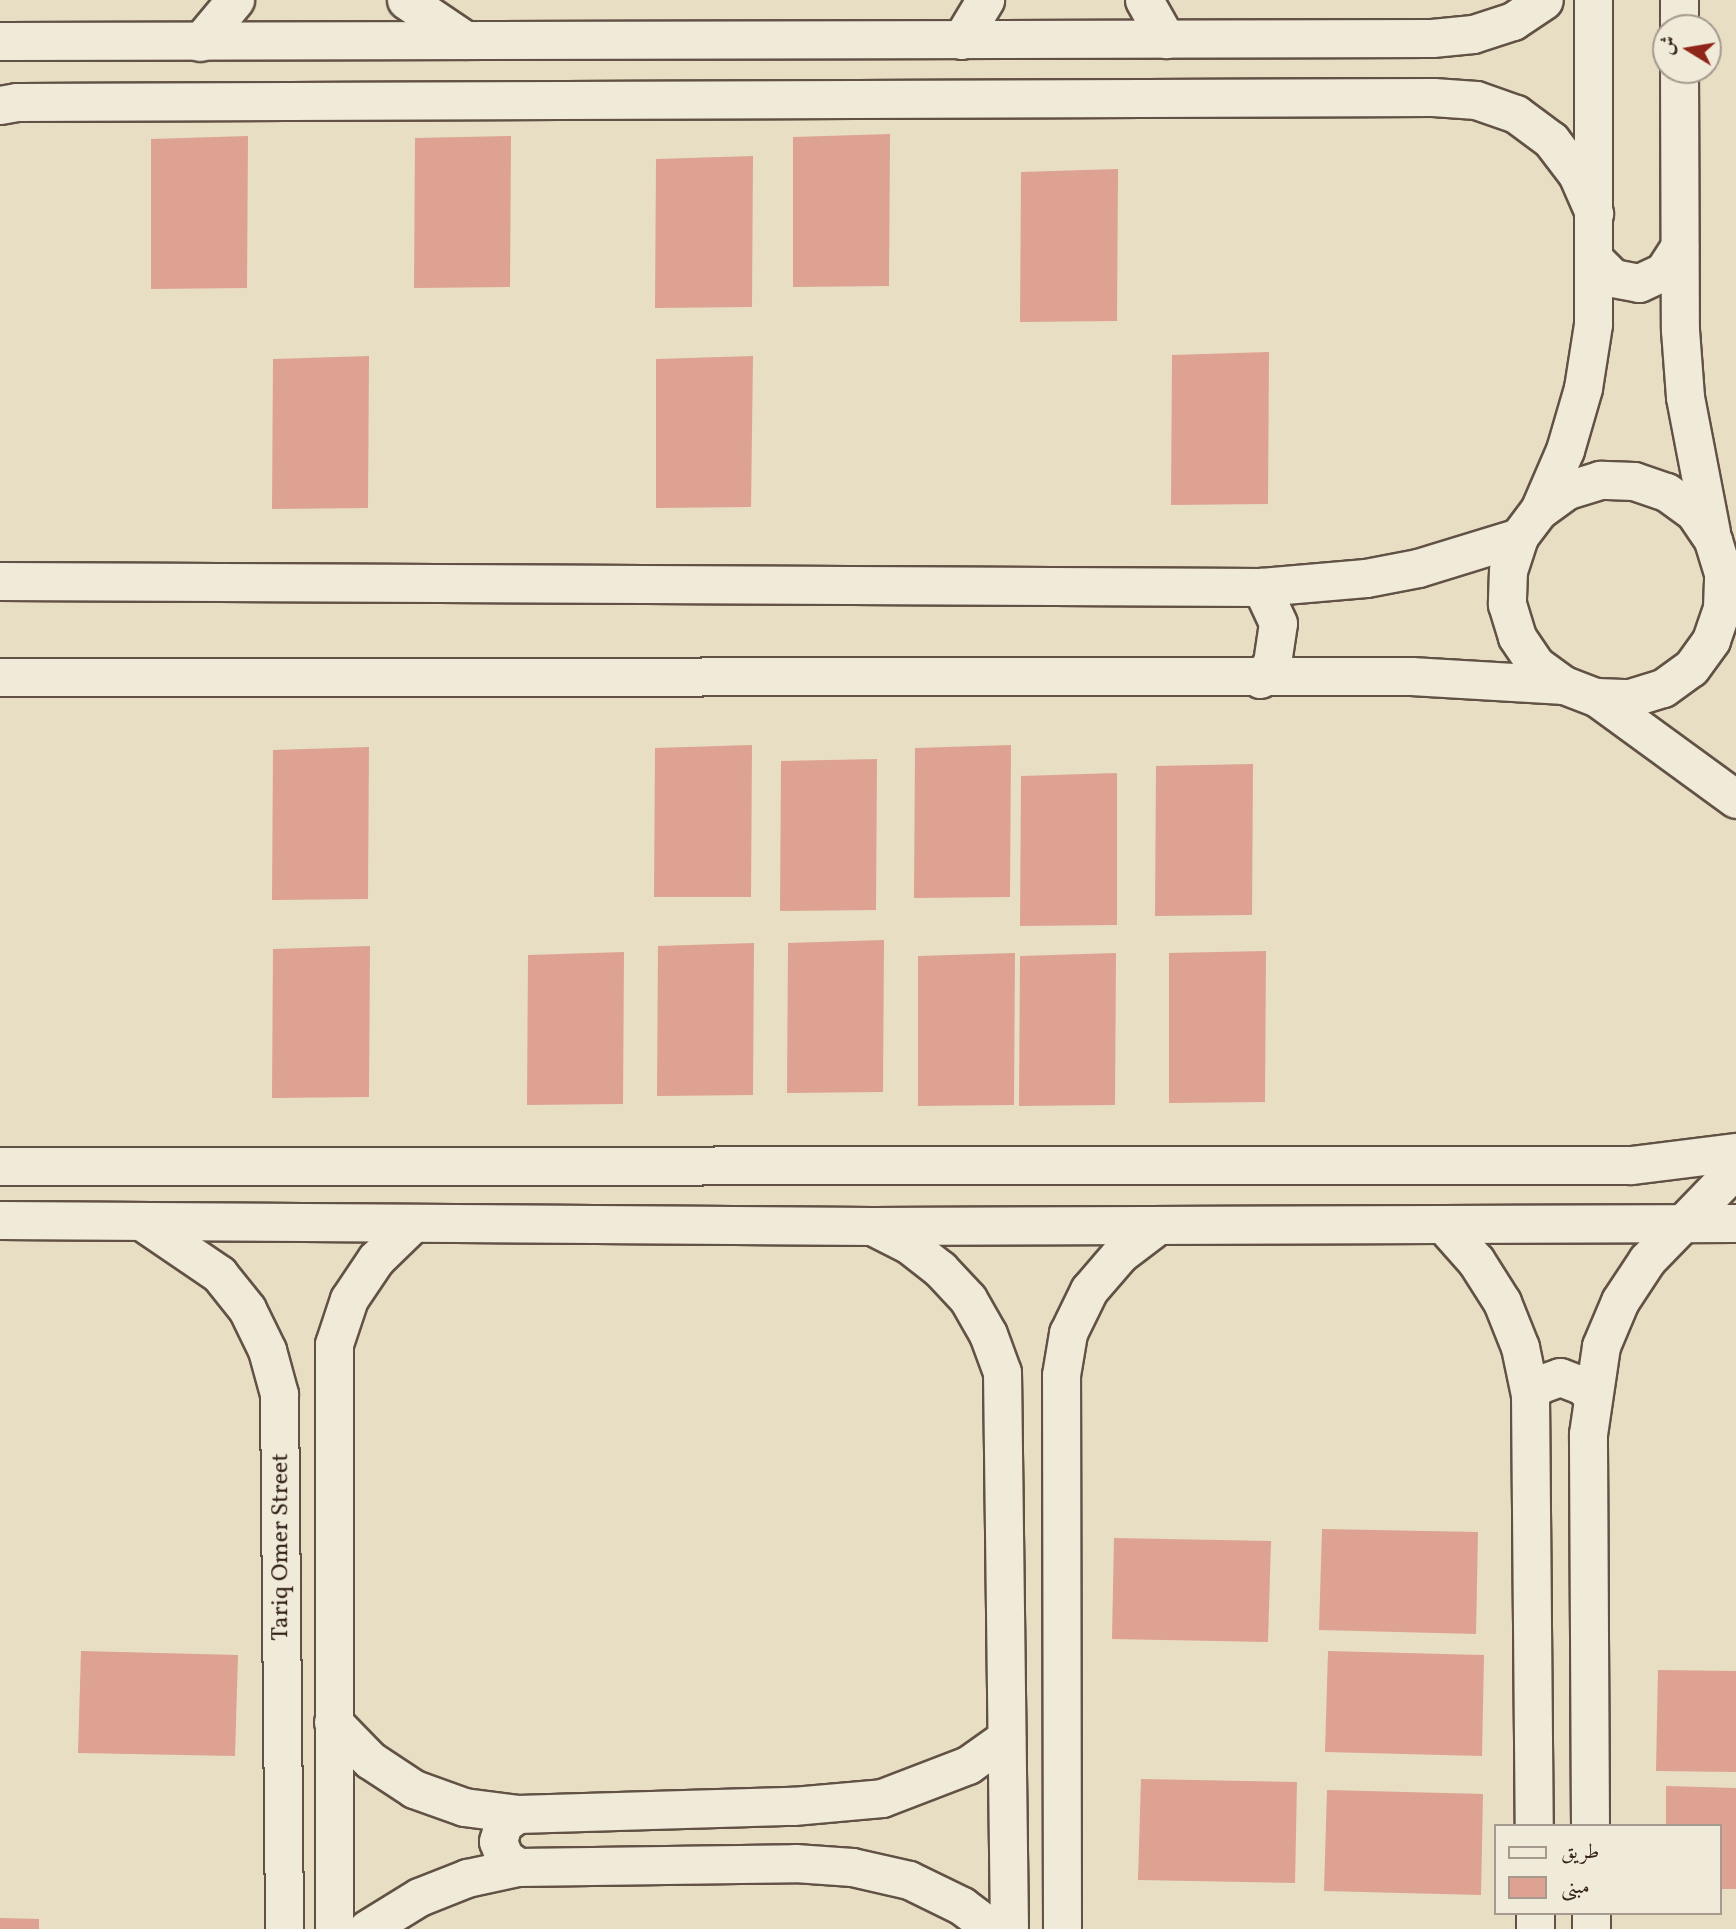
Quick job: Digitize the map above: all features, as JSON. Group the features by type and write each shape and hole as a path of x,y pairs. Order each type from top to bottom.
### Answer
{"street":[{"path":"200,42 235,0"},
{"path":"406,0 466,41"},
{"path":"961,40 985,0"},
{"path":"1144,0 1166,39"},
{"path":"4,45 200,42 1393,39 1473,34 1513,21 1544,0"},
{"path":"1593,0 1593,324 1583,388 1565,450 1508,570 1507,593 1517,637 1536,665 1580,691 1736,799"},
{"path":"1391,96 1399,87 1404,62 1393,39"},
{"path":"0,677 1260,679 1411,676 1630,698 1663,688 1691,668 1711,640 1722,608 1724,571 1685,397 1679,247 1679,84"},
{"path":"6,100 1391,96 1476,100 1516,114 1551,140 1577,174 1594,213"},
{"path":"1594,259 1613,278 1639,283 1663,272 1679,247"},
{"path":"0,581 1261,587 1405,571 1529,524 1567,490 1600,480 1634,481 1666,492 1685,505 1724,571"},
{"path":"1260,679 1272,663 1278,623 1261,587"},
{"path":"3,1170 1631,1165 1736,1152"},
{"path":"721,1166 721,1226"},
{"path":"1590,1824 1591,1395 1601,1346 1620,1301 1647,1260 1736,1168"},
{"path":"4,1217 143,1223 721,1226 1736,1223"},
{"name":"Tariq Omer Street","path":"143,1223 183,1246 233,1292 267,1350 279,1394 284,1929"},
{"name":"Tariq Omer Street","path":"334,1929 334,1344 349,1299 376,1259 412,1224"},
{"path":"1443,1224 1476,1261 1502,1302 1520,1347 1530,1395 1534,1824"},
{"path":"1062,1929 1060,1411 1068,1333 1089,1290 1120,1254 1158,1225"},
{"path":"872,1226 908,1244 940,1269 968,1299 988,1334 1002,1372 1009,1929"},
{"path":"1530,1395 1538,1385 1560,1377 1583,1385 1591,1395"},
{"path":"279,1394 305,1379 332,1392"},
{"path":"1004,1415 1017,1393 1030,1389 1054,1398 1060,1411"},
{"path":"333,1722 370,1760 414,1789 464,1807 517,1814 793,1807 882,1798 926,1784 968,1765 1006,1738"},
{"path":"793,1807 809,1813 818,1827 816,1844 795,1863"},
{"path":"517,1814 503,1824 498,1841 503,1857 518,1867"},
{"path":"368,1929 419,1897 467,1878 518,1867 795,1863 852,1867 909,1880 962,1906 992,1929"}],"building":[{"path":"890,134 889,286 793,287 793,137"},
{"path":"248,136 247,288 151,289 151,139"},
{"path":"511,136 510,287 414,288 415,138"},
{"path":"753,156 752,307 655,308 656,159"},
{"path":"1118,169 1117,321 1020,322 1021,172"},
{"path":"1269,352 1268,504 1171,505 1172,355"},
{"path":"369,356 368,508 272,509 273,359"},
{"path":"753,356 751,507 656,508 656,359"},
{"path":"752,745 751,897 654,897 655,748"},
{"path":"1011,745 1010,897 914,898 915,748"},
{"path":"369,747 368,899 272,900 273,750"},
{"path":"877,759 876,910 780,911 781,761"},
{"path":"1253,764 1252,915 1155,916 1156,766"},
{"path":"1117,773 1117,925 1020,926 1021,776"},
{"path":"884,940 883,1092 787,1093 788,943"},
{"path":"754,943 753,1095 657,1096 658,946"},
{"path":"370,946 369,1097 272,1098 273,949"},
{"path":"1266,951 1265,1102 1169,1103 1169,953"},
{"path":"624,952 623,1104 527,1105 528,955"},
{"path":"1015,953 1014,1105 918,1106 918,956"},
{"path":"1116,953 1115,1105 1019,1106 1020,956"},
{"path":"1322,1529 1478,1532 1476,1634 1319,1630"},
{"path":"1114,1538 1271,1541 1268,1642 1112,1639"},
{"path":"81,1651 238,1655 235,1756 78,1753"},
{"path":"1328,1651 1484,1655 1482,1756 1325,1752"},
{"path":"1658,1670 1736,1671 1736,1772 1656,1771"},
{"path":"1141,1779 1297,1782 1295,1883 1138,1880"},
{"path":"1666,1786 1736,1788 1736,1889 1722,1889 1722,1824 1666,1824"},
{"path":"1327,1790 1483,1794 1481,1895 1324,1891"},
{"path":"0,1918 39,1919 39,1929 0,1929"}]}
